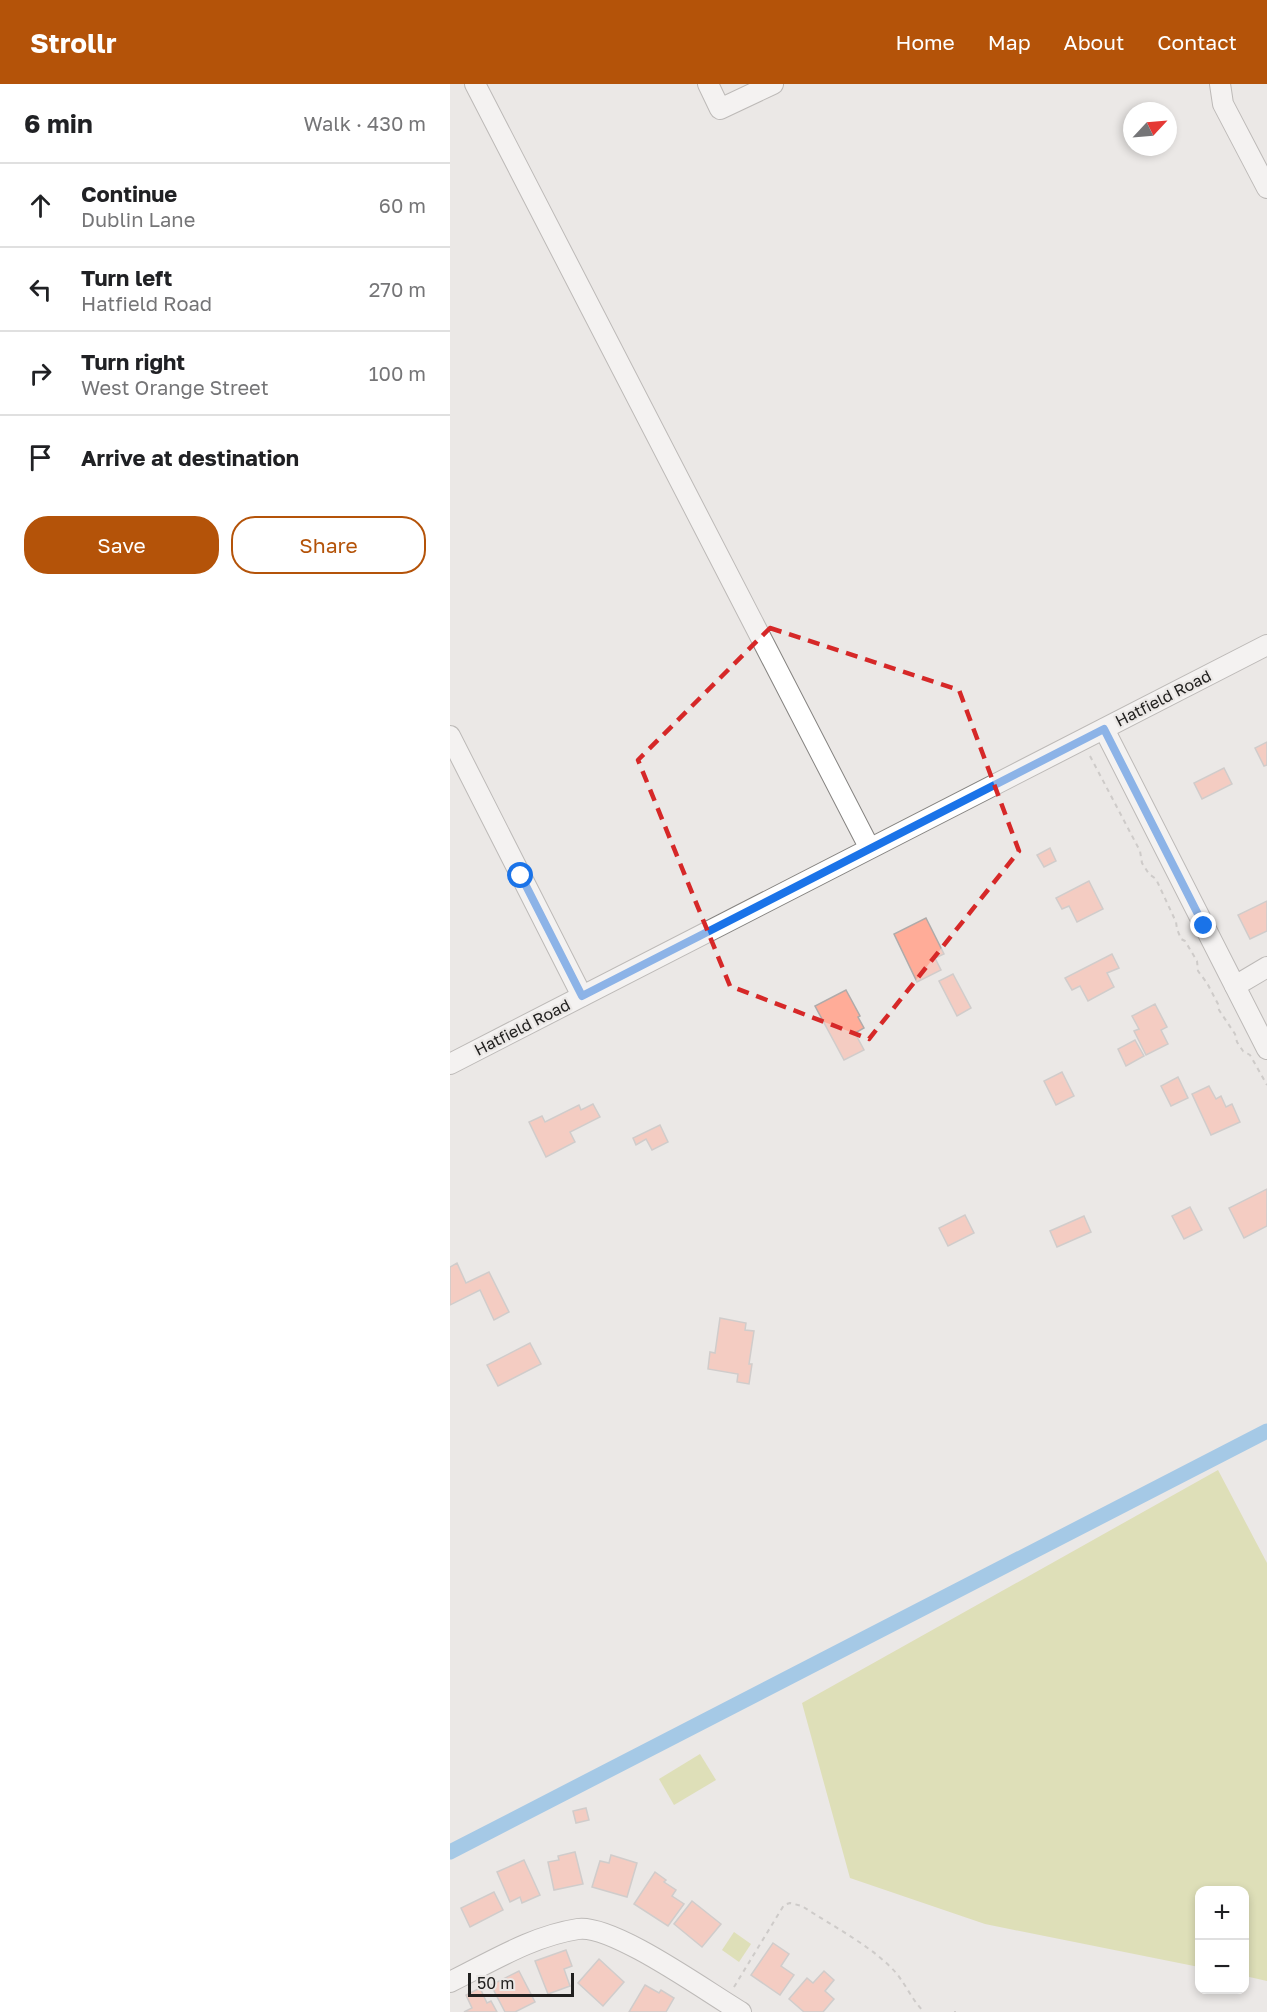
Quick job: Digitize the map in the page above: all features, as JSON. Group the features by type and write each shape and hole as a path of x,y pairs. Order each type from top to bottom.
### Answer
{"street":[{"path":"475,84 869,847"},
{"path":"708,84 720,109 773,84"},
{"path":"1220,84 1223,104 1267,188"},
{"name":"Hatfield Road","path":"450,1064 869,847 1267,645"},
{"path":"1104,729 1267,1048"},
{"path":"450,736 582,996"},
{"path":"1235,986 1267,967"},
{"path":"450,1982 537,1939 580,1928 608,1934 638,1948 722,2006"}],"path":[{"path":"1088,752 1140,851 1142,863 1149,874 1156,879 1182,939 1197,961 1198,972 1207,983 1219,1010 1236,1034 1237,1042 1243,1051 1250,1055 1267,1085"},
{"path":"722,2006 784,1905 790,1903 802,1906 876,1955 897,1974 913,2001 924,2012"}],"highlighted area":[{"path":"770,628 959,690 1019,851 869,1039 730,986 638,760"}],"green space":[{"path":"1218,1470 1267,1563 1267,1981 1249,1977 1249,1886 1195,1886 1195,1966 985,1924 850,1878 802,1703"},
{"path":"700,1754 716,1780 674,1805 659,1779"},
{"path":"734,1932 751,1944 739,1962 722,1950"}],"building":[{"path":"1267,742 1267,765 1264,766 1255,748"},
{"path":"1224,768 1232,784 1202,799 1194,783"},
{"path":"1050,848 1056,861 1044,867 1037,855"},
{"path":"1089,881 1103,909 1077,922 1069,906 1062,909 1056,898"},
{"path":"1267,901 1267,931 1250,939 1238,915"},
{"path":"926,918 944,954 935,958 941,970 917,982 894,934"},
{"path":"1112,954 1119,968 1107,973 1114,987 1088,1001 1080,986 1072,990 1065,978"},
{"path":"953,974 971,1008 957,1016 939,981"},
{"path":"846,990 864,1028 855,1033 864,1050 844,1060 815,1006"},
{"path":"1155,1004 1167,1027 1161,1030 1168,1044 1146,1055 1134,1031 1139,1029 1132,1016"},
{"path":"1135,1040 1144,1056 1126,1066 1118,1049"},
{"path":"1062,1072 1074,1096 1056,1105 1044,1081"},
{"path":"1178,1077 1188,1098 1171,1106 1161,1086"},
{"path":"1209,1086 1216,1099 1221,1096 1226,1107 1232,1104 1240,1122 1211,1135 1192,1094"},
{"path":"593,1104 600,1117 570,1132 575,1142 546,1157 529,1122 542,1116 545,1122 579,1105 581,1110"},
{"path":"660,1125 668,1142 652,1150 646,1139 636,1145 633,1138"},
{"path":"1267,1189 1267,1226 1244,1238 1229,1208"},
{"path":"1190,1207 1202,1230 1184,1239 1172,1216"},
{"path":"965,1215 974,1233 948,1246 939,1228"},
{"path":"1084,1216 1091,1232 1057,1247 1050,1231"},
{"path":"457,1263 466,1283 489,1272 509,1312 494,1320 480,1290 450,1305 450,1267"},
{"path":"720,1318 746,1323 745,1330 754,1331 749,1364 752,1364 749,1384 737,1382 738,1374 708,1369 710,1352 715,1353"},
{"path":"530,1343 541,1364 498,1386 487,1365"},
{"path":"586,1808 589,1820 576,1823 573,1811"},
{"path":"575,1852 583,1884 554,1890 548,1862 559,1860 558,1856"},
{"path":"611,1855 637,1863 627,1897 592,1887 600,1861 609,1863"},
{"path":"524,1860 540,1895 522,1903 520,1897 510,1902 497,1872"},
{"path":"655,1872 676,1890 672,1896 684,1904 668,1926 634,1904"},
{"path":"494,1892 503,1910 470,1927 461,1908"},
{"path":"692,1901 721,1924 702,1947 674,1924"},
{"path":"773,1943 789,1954 781,1966 794,1975 780,1995 751,1975"},
{"path":"566,1950 572,1966 564,1969 570,1986 548,1994 535,1961"},
{"path":"599,1959 624,1982 603,2006 578,1983"},
{"path":"519,1971 535,2002 515,2012 505,2012 491,1985"},
{"path":"824,1971 834,1980 825,1991 834,1999 823,2012 804,2012 789,1999 807,1978 813,1983"},
{"path":"645,1985 659,1993 661,1990 674,1998 666,2012 629,2012"},
{"path":"480,1988 487,2003 491,2001 497,2012 464,2012 472,2008 466,1995"}],"waterway":[{"path":"450,1852 1267,1431"}],"route":[{"path":"521,876 582,996 869,847 1104,729 1204,926"}]}
